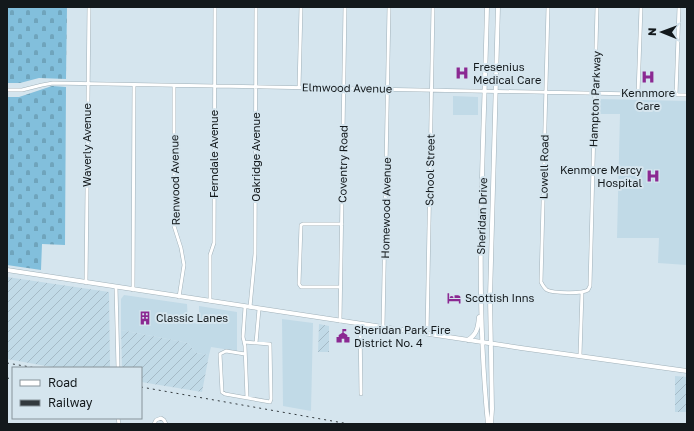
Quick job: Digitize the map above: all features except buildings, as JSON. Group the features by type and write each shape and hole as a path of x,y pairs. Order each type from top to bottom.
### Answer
{"main road":[{"name":"Sheridan Drive","path":"487,7 480,309 489,424"},
{"name":"Sheridan Drive","path":"489,424 492,409 491,264 498,7"},
{"path":"487,23 497,23"},
{"path":"483,184 493,184"},
{"path":"480,264 491,264"},
{"path":"7,270 427,334 687,371"},
{"path":"468,340 477,331 480,309"}],"street":[{"name":"Waverly Avenue","path":"86,283 89,7"},
{"name":"Ferndale Avenue","path":"210,301 210,255 214,243 215,7"},
{"name":"Oakridge Avenue","path":"247,398 246,354 243,337 256,254 256,7"},
{"path":"299,88 301,7"},
{"name":"Coventry Road","path":"340,321 345,7"},
{"name":"Homewood Avenue","path":"383,327 389,7"},
{"name":"School Street","path":"427,334 433,7"},
{"name":"Lowell Road","path":"548,7 541,282 544,287 551,291 582,292"},
{"name":"Hampton Parkway","path":"580,355 582,292 586,291 590,286 597,7"},
{"path":"638,94 641,7"},
{"path":"676,95 679,7"},
{"name":"Elmwood Avenue","path":"7,90 22,90 50,83 687,95"},
{"path":"133,290 134,85"},
{"name":"Renwood Avenue","path":"174,86 174,226 181,248 184,265 179,297"},
{"path":"340,287 301,286 299,284 299,276 301,225 342,224"},
{"path":"116,287 118,367"},
{"path":"256,343 259,309"},
{"path":"360,324 361,394"},
{"path":"244,342 270,344 271,399 269,402 225,394 222,392 220,356 222,352 226,351 246,354"},
{"path":"154,424 156,420 161,418 166,424"}],"shaded area":[{"path":"453,96 478,97 478,115 453,115"},
{"name":"Kenmore Mercy Hospital","path":"600,99 687,101 687,265 658,263 659,238 617,238 620,114 599,114"},
{"path":"7,277 109,292 110,367 51,367 7,359"},
{"path":"124,295 187,304 188,322 199,324 199,306 237,312 237,351 211,347 209,355 196,353 188,343 121,330 121,299"},
{"path":"282,319 313,323 311,411 283,406"},
{"path":"319,324 329,326 329,352 318,352"},
{"path":"121,330 188,343 196,353 209,355 202,392 142,382 142,367 122,367"},
{"path":"675,376 687,377 687,412 675,412"}],"green space":[{"path":"7,7 67,7 66,79 39,78 20,83 7,83"},
{"path":"52,86 66,87 65,245 42,244 41,270 7,265 7,97 19,97"}],"railway":[{"path":"7,363 30,367"},
{"path":"7,378 12,379"},
{"path":"142,387 349,424"}],"place":[{"name":"Fresenius Medical Care","path":"462,73"},
{"name":"Kennmore Care","path":"648,77"},
{"name":"Kenmore Mercy Hospital","path":"653,176"},
{"name":"Scottish Inns","path":"454,298"},
{"name":"Classic Lanes","path":"145,318"},
{"name":"Sheridan Park Fire District No. 4","path":"343,336"}]}
